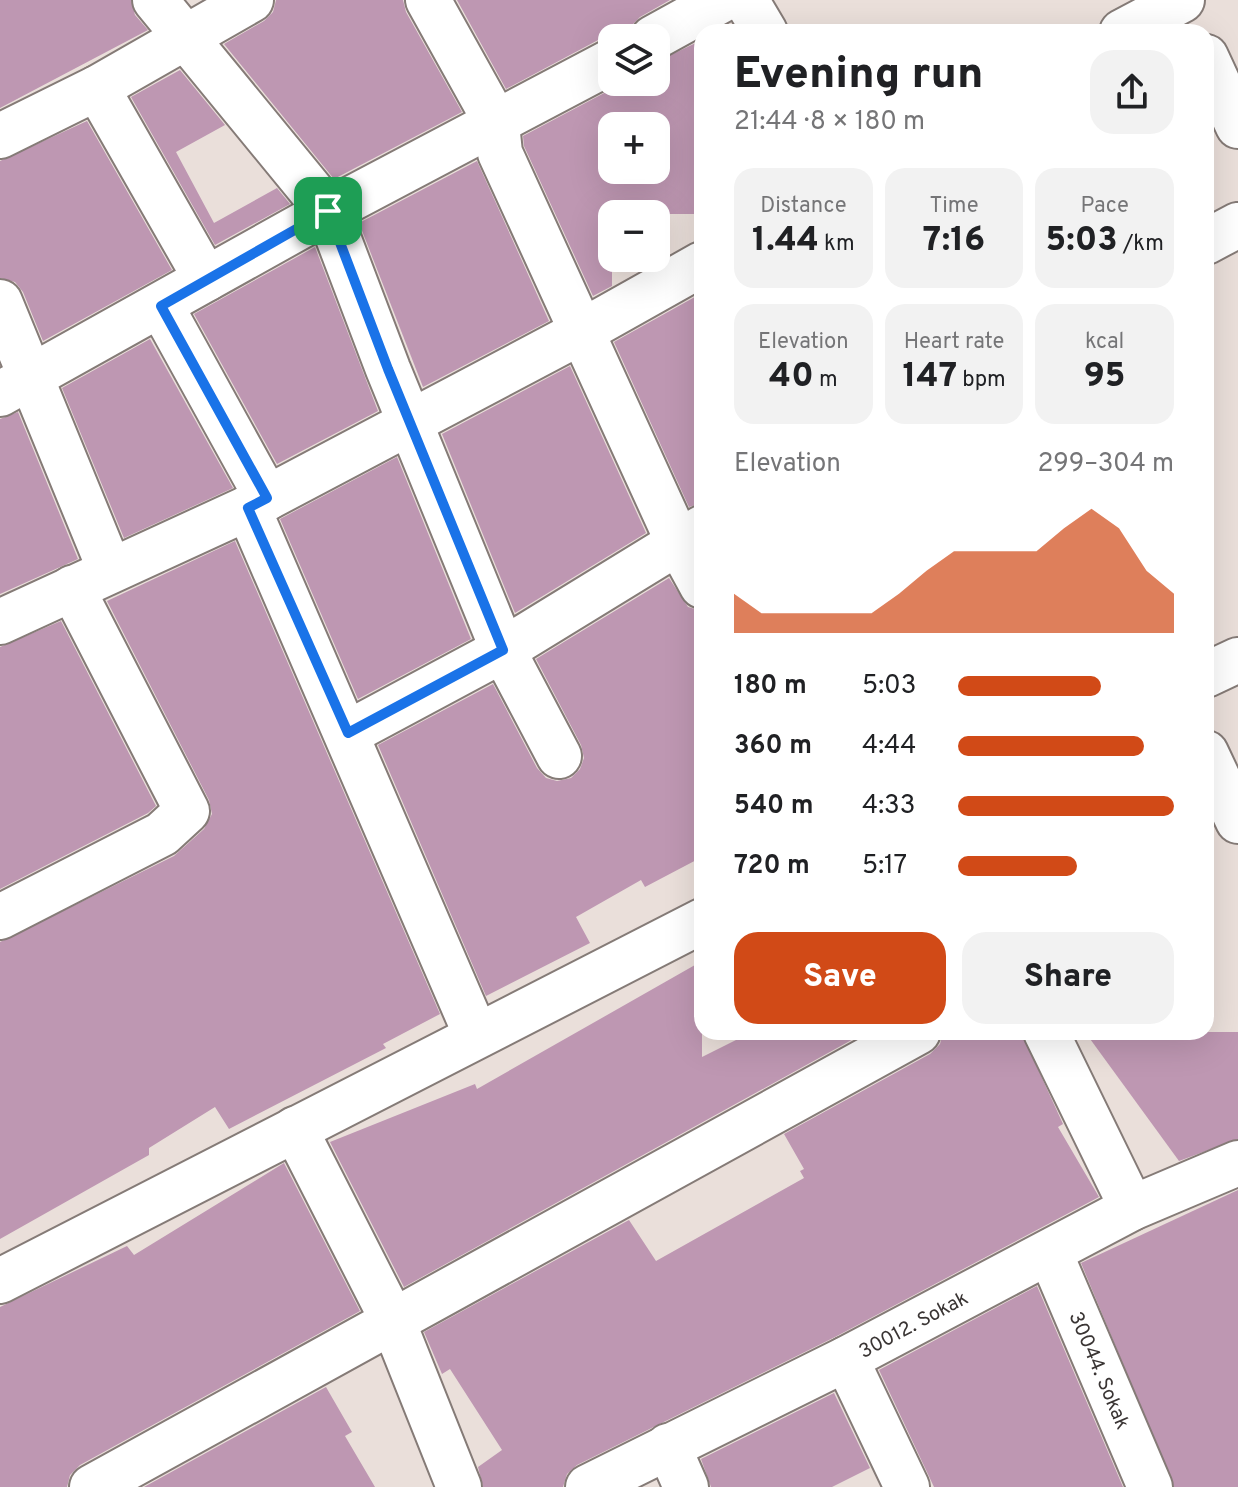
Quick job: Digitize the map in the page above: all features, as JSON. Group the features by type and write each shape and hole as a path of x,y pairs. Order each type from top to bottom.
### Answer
{"street":[{"path":"155,0 328,211 503,650 559,756"},
{"path":"0,136 97,88 251,0"},
{"path":"348,733 503,650 690,535 581,332 500,153 497,124 428,0"},
{"path":"670,29 722,0"},
{"path":"746,0 760,24"},
{"path":"1137,24 1181,0 1192,24"},
{"path":"15,386 328,211 598,69"},
{"path":"1214,74 1238,126"},
{"path":"97,88 206,279"},
{"path":"1214,238 1238,225"},
{"path":"0,622 257,503 581,332 694,268"},
{"path":"0,302 15,386 187,811 162,834 2,908"},
{"path":"161,306 257,503 348,733 476,1035"},
{"path":"1214,671 1238,660"},
{"path":"1214,770 1238,821"},
{"path":"0,1281 694,925"},
{"path":"92,1487 903,1040"},
{"path":"1050,1040 1132,1208"},
{"path":"295,1129 392,1319 459,1487"},
{"name":"30012. Sokak","path":"588,1487 846,1359 1132,1208 1238,1163"},
{"name":"30044. Sokak","path":"1050,1253 1150,1487"},
{"path":"846,1359 907,1487"},
{"path":"668,1446 686,1487"}],"building":[{"path":"0,0 131,0 135,15 148,30 0,108"},
{"path":"276,0 403,0 406,12 462,112 334,179 224,44 264,21 273,12"},
{"path":"457,0 670,0 633,24 598,24 598,40 506,89"},
{"path":"694,44 694,214 670,214 670,200 598,200 598,272 612,272 612,286 593,296 524,146 523,136 599,96 670,96 670,55"},
{"path":"180,70 225,125 176,152 214,223 277,188 290,204 215,245 131,97"},
{"path":"87,121 172,270 43,341 23,292 15,282 0,278 0,161"},
{"path":"477,161 549,321 423,387 359,223"},
{"path":"315,247 378,411 277,464 194,314"},
{"path":"694,297 694,505 689,507 614,342"},
{"path":"150,339 233,488 124,538 62,388"},
{"path":"570,366 646,533 515,613 442,434"},
{"path":"18,412 78,559 0,594 0,419"},
{"path":"397,457 471,639 358,699 280,519"},
{"path":"235,541 440,1014 383,1044 386,1048 229,1129 215,1107 149,1148 149,1155 0,1239 0,942 174,856 204,829 212,814 209,800 107,601"},
{"path":"669,578 688,607 694,609 694,861 645,887 641,880 576,917 590,943 486,996 378,745 493,684 537,768 546,778 557,781 571,778 580,769 584,758 581,745 536,659"},
{"path":"61,621 156,806 148,813 0,889 0,647"},
{"path":"694,966 694,1040 702,1040 702,1057 736,1040 852,1040 404,1287 330,1142 475,1084 477,1089"},
{"path":"1214,1032 1238,1032 1238,1139 1179,1161 1091,1040 1214,1040"},
{"path":"941,1040 1025,1040 1063,1124 1058,1127 1099,1197 835,1337 577,1465 567,1474 563,1487 483,1487 478,1467 502,1450 450,1369 442,1374 424,1332 629,1220 656,1261 804,1178 800,1171 804,1169 784,1134 930,1054"},
{"path":"284,1163 360,1311 80,1465 70,1475 67,1487 0,1487 0,1307 127,1246 134,1255"},
{"path":"1238,1190 1238,1487 1174,1487 1081,1263"},
{"path":"1037,1286 1123,1487 934,1487 879,1370"},
{"path":"326,1387 352,1432 345,1436 375,1487 144,1487"},
{"path":"834,1393 870,1468 832,1487 711,1487 701,1459"}],"route":[{"path":"328,211 388,369 503,650 348,733 248,508 267,498 161,306 328,211"}]}
